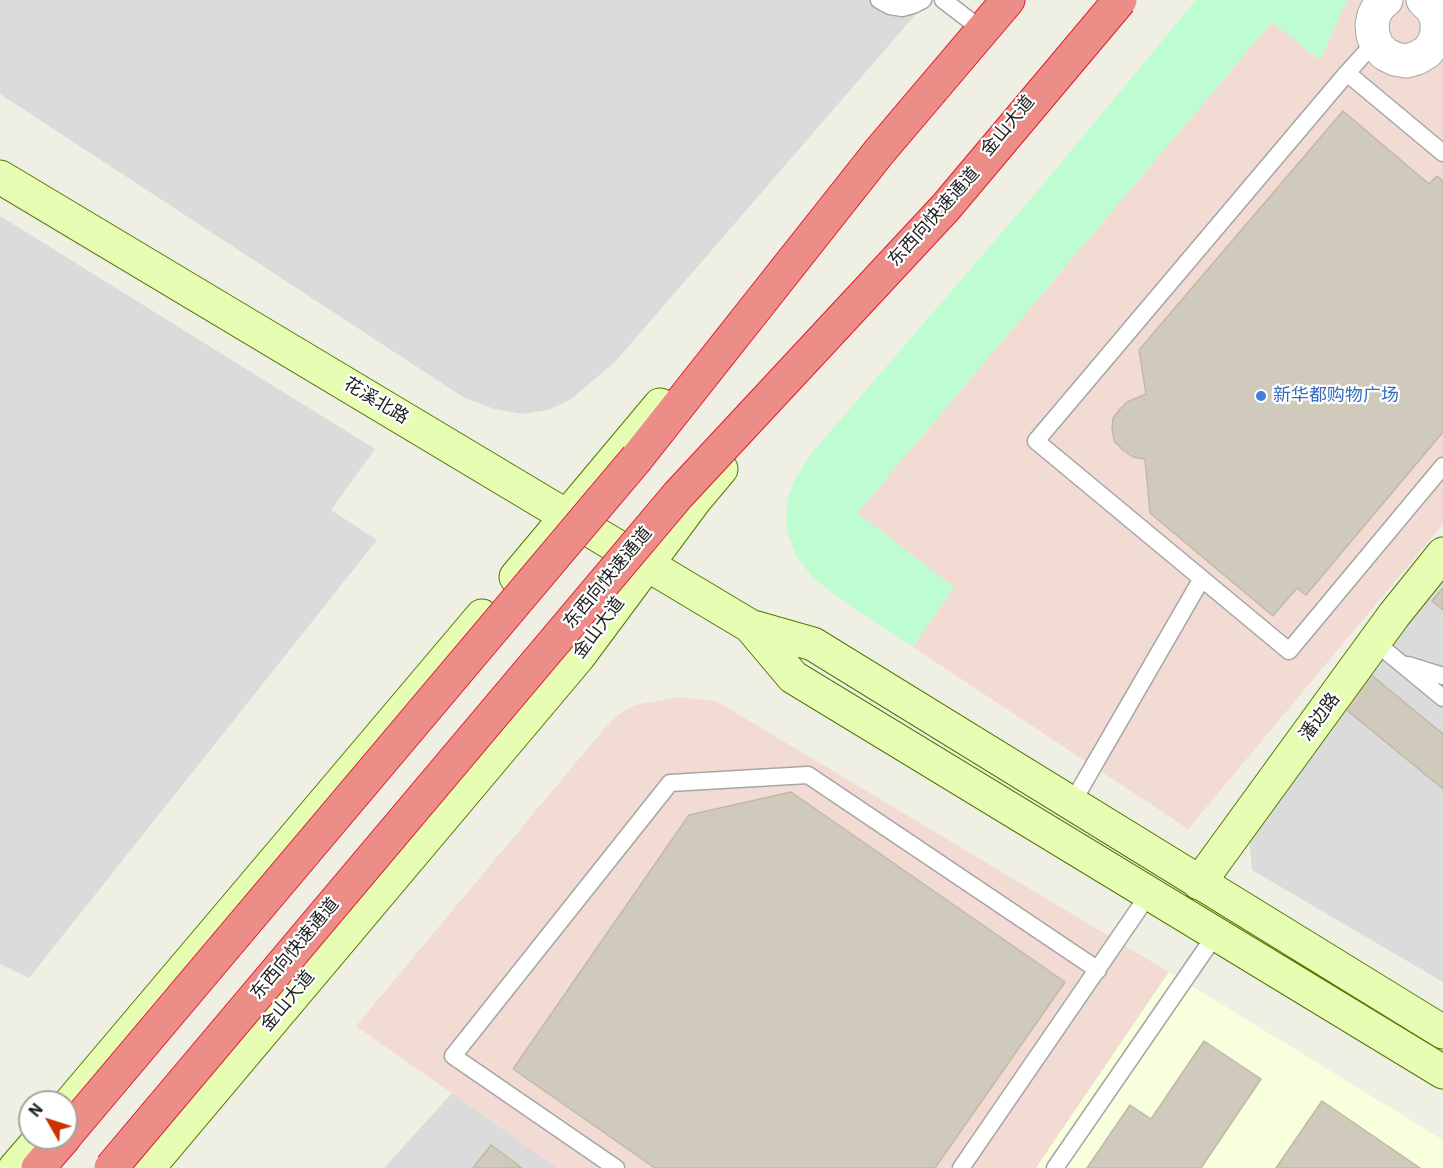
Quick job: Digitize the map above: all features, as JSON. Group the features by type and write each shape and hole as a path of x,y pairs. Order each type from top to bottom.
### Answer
{"highway":[{"path":"78,1122 637,458 879,152 1008,0"},
{"name":"东西向快速通道","path":"111,1168 678,495 945,207 1120,0"},
{"path":"38,1168 54,1150"}],"main road":[{"path":"78,1094 567,515 997,0"},
{"name":"金山大道","path":"148,1168 579,656 695,500 1113,0"},
{"name":"花溪北路","path":"0,177 750,626"},
{"name":"潘边路","path":"1199,883 1387,652 1443,554"},
{"path":"750,626 813,644 1443,1032"},
{"path":"750,626 794,677 1443,1072"},
{"path":"15,1168 31,1150"}],"street":[{"path":"1386,0 1374,15 1372,25 1375,42 1384,54 1406,61 1427,52 1440,31 1433,10 1422,0"}],"lane":[{"path":"879,0 890,6 902,8 923,0"},
{"path":"944,0 976,26"},
{"path":"1375,42 1036,441 1288,651 1443,466"},
{"path":"1347,73 1443,153"},
{"path":"1071,803 1201,580"},
{"path":"1387,652 1443,676"},
{"path":"1387,652 1443,698"},
{"path":"616,1168 453,1056 670,783 808,775 1098,970"},
{"path":"961,1168 1149,894"},
{"path":"1055,1168 1216,934"}],"shaded area":[{"path":"0,0 928,0 615,362 570,400 548,410 522,414 494,409 463,397 0,94"},
{"path":"1347,0 1443,0 1443,524 1188,829 913,647 954,587 857,513 1272,22 1320,60"},
{"path":"0,216 375,449 331,510 377,540 29,978 0,964"},
{"path":"1443,579 1443,982 1252,870 1249,836 1413,614"},
{"path":"680,697 716,701 1169,972 1036,1168 558,1168 356,1026 604,729 619,714 635,705"},
{"path":"1169,972 1443,1140 1443,1168 1036,1168"},
{"path":"452,1093 558,1168 384,1168"}],"green space":[{"path":"1196,0 1347,0 1320,60 1272,22 857,513 954,587 913,647 846,603 813,578 796,556 788,534 786,515 788,498 794,481 811,454 1041,187"}],"building":[{"path":"1343,111 1429,184 1437,176 1443,181 1443,432 1306,595 1297,588 1273,616 1150,513 1145,459 1133,457 1114,441 1113,418 1127,402 1146,394 1139,350"},
{"path":"1443,588 1443,610 1432,601"},
{"path":"1370,674 1443,734 1443,789 1343,707"},
{"path":"791,792 1065,982 935,1168 655,1168 513,1069 689,815"},
{"path":"1204,1041 1261,1079 1201,1168 1087,1168 1130,1105 1151,1119"},
{"path":"1322,1101 1420,1168 1276,1168"},
{"path":"491,1145 522,1168 473,1168"}],"place":[{"name":"新华都购物广场","path":"1261,396"}]}
